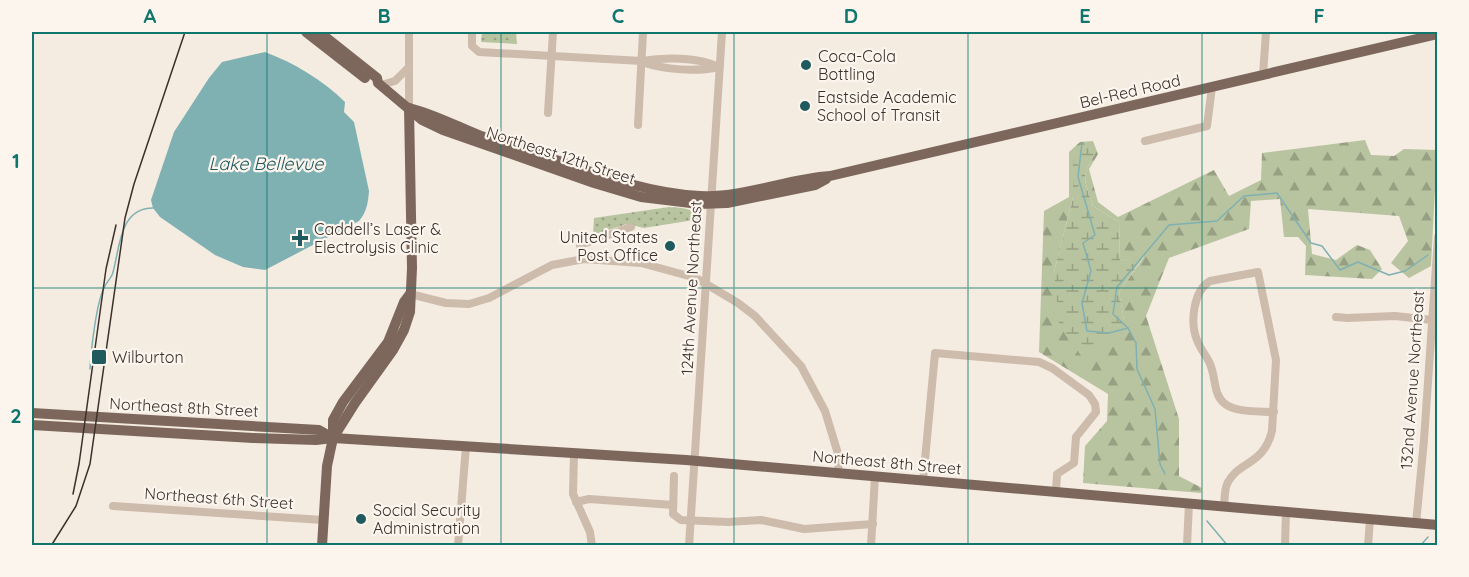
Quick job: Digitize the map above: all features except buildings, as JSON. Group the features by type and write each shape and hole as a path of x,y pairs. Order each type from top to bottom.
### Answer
{"main road":[{"name":"Northeast 12th Street","path":"306,32 372,83 379,84"},
{"name":"Northeast 12th Street","path":"319,32 410,108 594,178 628,184 670,197 712,200"},
{"name":"Bel-Red Road","path":"712,200 813,177 830,176 1437,34"},
{"path":"322,546 327,466 333,438 399,341 410,312 412,268 410,108"},
{"name":"Northeast 8th Street","path":"32,412 319,429 333,438"},
{"name":"Northeast 8th Street","path":"32,425 256,438 316,440 333,438 696,461 1437,525"}],"street":[{"path":"409,32 410,108"},
{"path":"472,32 474,49 479,52 642,61 656,58 708,62 719,67"},
{"path":"548,113 553,32"},
{"path":"638,125 643,32"},
{"name":"124th Avenue Northeast","path":"689,546 722,32"},
{"path":"1263,75 1266,32"},
{"path":"379,84 395,81 409,68"},
{"path":"1145,141 1208,126 1212,87"},
{"path":"584,259 580,245 631,227"},
{"name":"132nd Avenue Northeast","path":"1416,524 1437,237"},
{"path":"410,294 446,303 469,304 497,294 552,265 584,259 641,263 696,278 755,316 801,366 825,411 839,457 838,473"},
{"path":"1224,506 1229,480 1257,459 1269,442 1274,412 1275,351 1258,272 1204,284 1198,296 1194,329 1199,347 1210,364 1217,393 1224,403 1236,408 1274,412"},
{"path":"1336,317 1395,316 1432,320"},
{"path":"923,481 935,353 1039,362 1052,368 1089,395 1095,404 1096,412 1076,437 1074,462 1057,474 1056,492"},
{"path":"458,546 466,446"},
{"path":"574,453 573,489 576,502 590,532 592,546"},
{"path":"674,476 672,514 681,520 728,522 761,520 804,529 873,524"},
{"path":"871,546 875,476"},
{"path":"576,502 589,499 673,505"},
{"path":"1187,546 1189,503"},
{"name":"Northeast 6th Street","path":"113,506 323,520"},
{"path":"1285,546 1286,511"},
{"path":"1368,546 1370,519"}],"green space":[{"path":"482,32 516,32 517,44 481,42"},
{"path":"1365,140 1371,155 1394,156 1404,149 1437,150 1431,266 1409,278 1391,263 1408,241 1399,216 1308,209 1312,254 1336,260 1357,245 1370,250 1382,269 1372,279 1305,275 1306,246 1298,237 1284,237 1280,199 1251,201 1249,229 1169,258 1146,316 1179,419 1179,476 1202,488 1201,493 1083,483 1085,446 1107,421 1108,394 1039,352 1044,211 1069,197 1069,152 1080,142 1093,141 1098,154 1089,169 1098,202 1118,217 1214,170 1229,196 1261,180 1262,153","holes":["1073,153 1094,155 1085,175 1093,206 1119,222 1120,261 1144,257 1119,292 1124,320 1054,272 1073,197"]},
{"path":"1091,144 1094,155 1087,169 1085,180 1093,206 1119,222 1120,261 1144,256 1119,292 1124,320 1103,347 1082,357 1059,324 1054,272 1073,197 1073,153 1080,145"},
{"path":"669,207 690,210 700,219 644,228 627,224 593,235 594,218"}],"water":[{"name":"Lake Bellevue","path":"265,52 308,73 345,102 344,112 354,122 369,191 368,203 359,221 265,270 243,267 215,255 160,217 153,208 151,200 174,132 209,78 222,62"}],"waterway":[{"path":"1082,143 1078,177 1095,235 1083,243 1091,271 1082,303 1087,331 1109,333 1128,328 1136,343 1137,369 1155,409 1160,464 1165,474"},
{"path":"1128,328 1113,314 1117,287 1169,225 1217,221 1244,196 1277,193 1311,243 1322,246 1340,270 1358,262 1389,275 1405,271 1428,255"},
{"path":"90,369 101,295 112,274 123,231 133,215 153,208"},
{"path":"1207,521 1228,546"},
{"path":"1420,546 1428,537"}],"tram line":[{"path":"51,546 76,506 90,464 125,218 134,184 185,32"},
{"path":"73,494 106,269 116,225"}],"place":[{"name":"Coca-Cola Bottling","path":"806,65"},
{"name":"Eastside Academic School of Transit","path":"805,106"},
{"name":"Caddell’s Laser & Electrolysis Clinic","path":"300,238"},
{"name":"United States Post Office","path":"670,246"},
{"name":"Wilburton","path":"99,357"},
{"name":"Social Security Administration","path":"361,519"}]}
